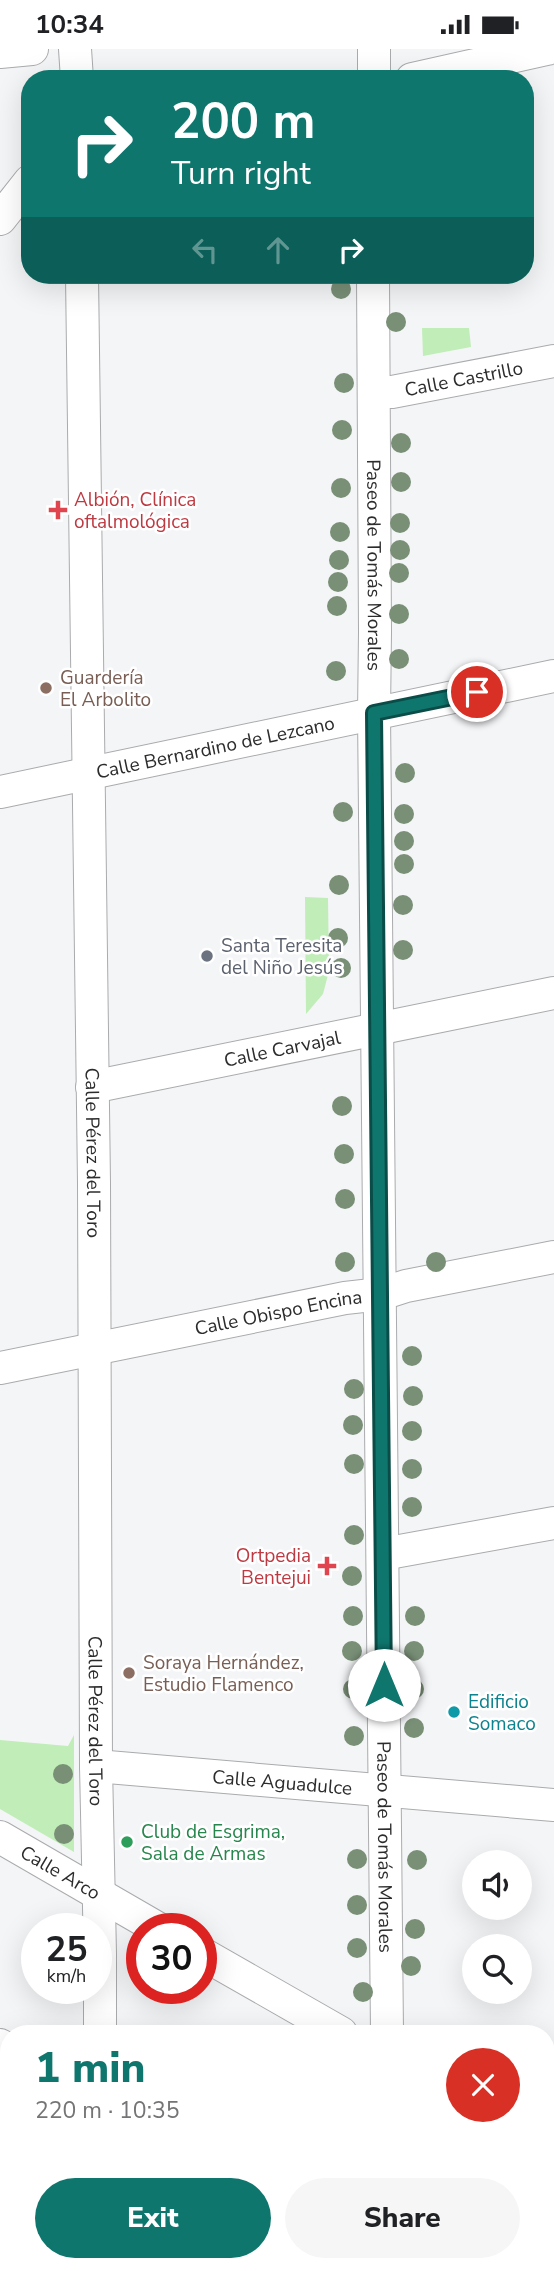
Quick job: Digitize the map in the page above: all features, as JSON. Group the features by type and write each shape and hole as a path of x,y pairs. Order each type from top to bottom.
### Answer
{"street":[{"path":"0,52 32,49"},
{"path":"75,49 76,70"},
{"path":"374,49 374,70"},
{"path":"452,70 547,49"},
{"path":"0,219 21,192"},
{"name":"Calle Pérez del Toro","path":"82,284 100,2025"},
{"name":"Paseo de Tomás Morales","path":"373,284 374,713 387,2025"},
{"name":"Calle Castrillo","path":"374,392 401,390 554,361"},
{"name":"Calle Bernardino de Lezcano","path":"0,792 554,676"},
{"name":"Calle Carvajal","path":"92,1087 554,993"},
{"name":"Calle Obispo Encina","path":"0,1368 345,1298 381,1294 406,1286 554,1257"},
{"path":"383,1554 554,1523"},
{"name":"Calle Aguadulce","path":"96,1766 341,1789 385,1790 554,1805"},
{"name":"Calle Arco","path":"0,1837 132,1913"},
{"path":"217,1962 327,2025"}],"green space":[{"path":"422,328 469,328 471,347 423,356"},
{"path":"305,897 328,898 329,971 323,994 306,1014"},
{"path":"74,1735 74,1852 0,1809 0,1740 68,1746"}],"place":[{"name":"Albión, Clínica oftalmológica","path":"58,510"},
{"name":"Guardería El Arbolito","path":"46,688"},
{"name":"Santa Teresita del Niño Jesús","path":"207,956"},
{"name":"Ortpedia Bentejui","path":"327,1566"},
{"name":"Soraya Hernández, Estudio Flamenco","path":"129,1673"},
{"name":"Edificio Somaco","path":"454,1712"},
{"name":"Club de Esgrima, Sala de Armas","path":"127,1842"}],"route":[{"path":"384,1685 374,713 477,692"}]}
